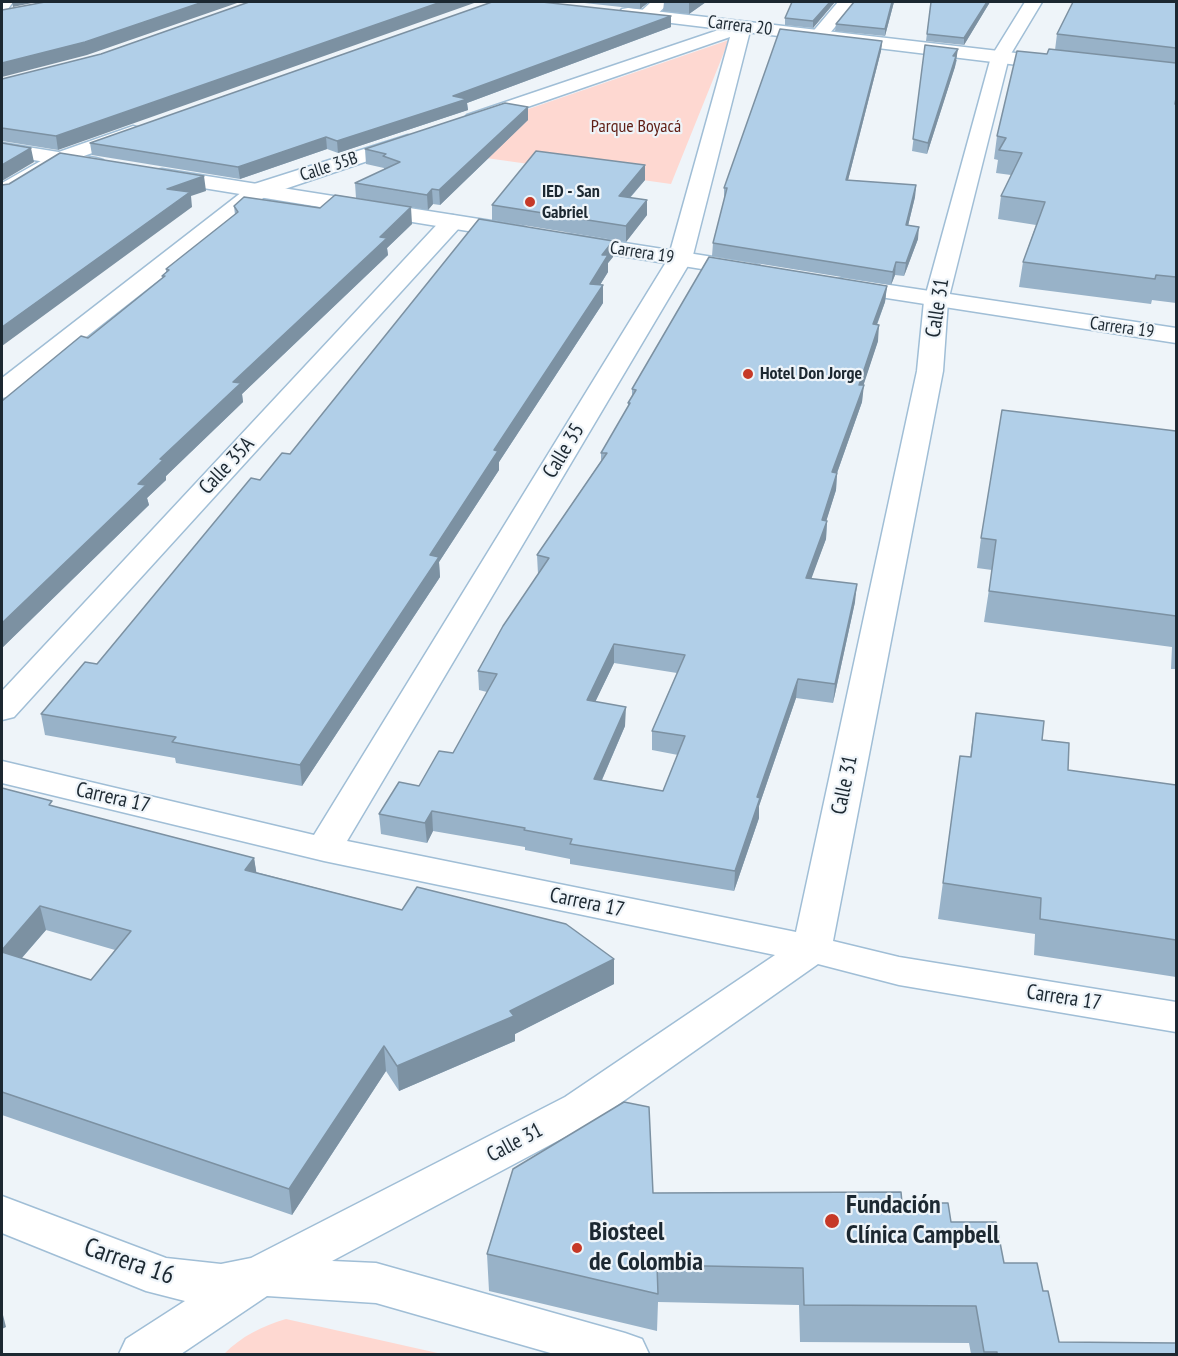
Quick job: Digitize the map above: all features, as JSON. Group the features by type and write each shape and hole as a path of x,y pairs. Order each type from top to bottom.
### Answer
{"street":[{"path":"646,15 662,2"},
{"path":"819,35 847,2"},
{"name":"Calle 31","path":"158,1351 260,1276 580,1109 812,949 930,371 936,301 1000,57 1033,2"},
{"name":"Carrera 20","path":"611,11 1083,67"},
{"path":"453,126 742,27"},
{"name":"Calle 35","path":"324,849 680,259 742,27"},
{"path":"2,192 60,158 149,126"},
{"name":"Calle 35B","path":"2,390 259,190 430,134"},
{"path":"2,149 118,168"},
{"name":"Carrera 19","path":"142,171 773,274"},
{"name":"Calle 35A","path":"2,710 452,222"},
{"name":"Carrera 19","path":"820,282 1176,336"},
{"name":"Carrera 17","path":"2,772 324,849 812,949 899,971 1176,1017"},
{"name":"Carrera 16","path":"2,1214 163,1277 197,1284 221,1284 260,1276"},
{"path":"260,1276 376,1284 625,1354"}],"green space":[{"name":"Parque Boyacá","path":"729,40 671,184 415,148"},
{"path":"286,1319 442,1354 224,1354 253,1332"}],"building":[{"path":"45,2 203,2 85,42 2,63 2,10"},
{"path":"249,2 441,2 56,136 2,128 2,79 101,54"},
{"path":"492,2 542,2 671,16 453,96 467,99 337,141 326,137 238,167 90,143"},
{"path":"792,2 830,2 813,21 785,18"},
{"path":"854,2 892,2 885,29 836,24"},
{"path":"931,2 987,2 964,38 927,34"},
{"path":"1073,2 1176,2 1176,48 1057,34"},
{"path":"780,29 882,41 846,180 916,185 906,225 919,227 906,263 896,262 893,272 713,243 727,188 724,188"},
{"path":"925,45 958,49 953,56 956,56 928,143 913,139"},
{"path":"1049,49 1176,63 1176,277 1156,275 1155,279 1023,262 1045,202 1001,196 1022,153 999,150 1006,138 997,136 1017,51 1047,54"},
{"path":"505,103 528,107 439,190 432,189 427,195 355,183 400,162 383,156 386,154 365,149"},
{"path":"2,143 31,148 2,165"},
{"path":"536,151 645,165 619,196 647,200 626,226 492,205"},
{"path":"60,153 204,176 167,189 190,192 2,327 2,185 9,184"},
{"path":"335,195 411,207 380,237 387,238 233,382 241,383 160,459 163,460 138,484 146,485 2,623 2,401 81,336 88,338 165,276 162,276 169,270 166,269 238,212 234,206 244,197 320,208"},
{"path":"479,219 613,241 602,255 608,255 590,284 603,285 494,450 498,451 430,555 439,557 300,765 172,742 176,737 41,714 85,662 97,664 251,478 260,480 282,453 290,454"},
{"path":"709,257 887,286 873,324 879,325 859,385 864,385 832,472 837,473 822,520 827,521 806,578 857,584 835,684 798,679 757,797 760,798 735,871 570,844 572,839 432,811 425,823 379,814 399,782 419,786 439,751 453,753 497,674 478,671 503,626 549,558 537,555 607,453 601,453 630,403 628,403 636,390 632,389","holes":["614,644 685,655 652,731 685,736 663,791 594,779 626,707 587,700"]},
{"path":"1002,410 1176,431 1176,616 989,591 996,540 981,538"},
{"path":"976,713 1044,721 1042,740 1069,743 1068,770 1176,785 1176,940 1040,919 1041,898 943,883 960,756 971,757"},
{"path":"2,788 52,801 49,805 254,858 245,870 402,910 417,887 566,924 614,959 510,1011 514,1016 397,1066 384,1046 289,1189 2,1092 2,952 91,980 131,931 40,906 2,950"},
{"path":"624,1102 649,1107 653,1193 901,1192 902,1203 948,1203 951,1222 996,1222 1004,1263 1037,1263 1043,1291 1048,1291 1059,1342 1176,1343 1176,1354 997,1354 997,1352 984,1352 976,1306 804,1305 803,1268 657,1265 658,1294 487,1254 513,1169"}],"place":[{"name":"IED - San Gabriel","path":"530,202"},
{"name":"Hotel Don Jorge","path":"748,374"},
{"name":"Fundación Clínica Campbell","path":"832,1221"},
{"name":"Biosteel de Colombia","path":"577,1248"}]}
